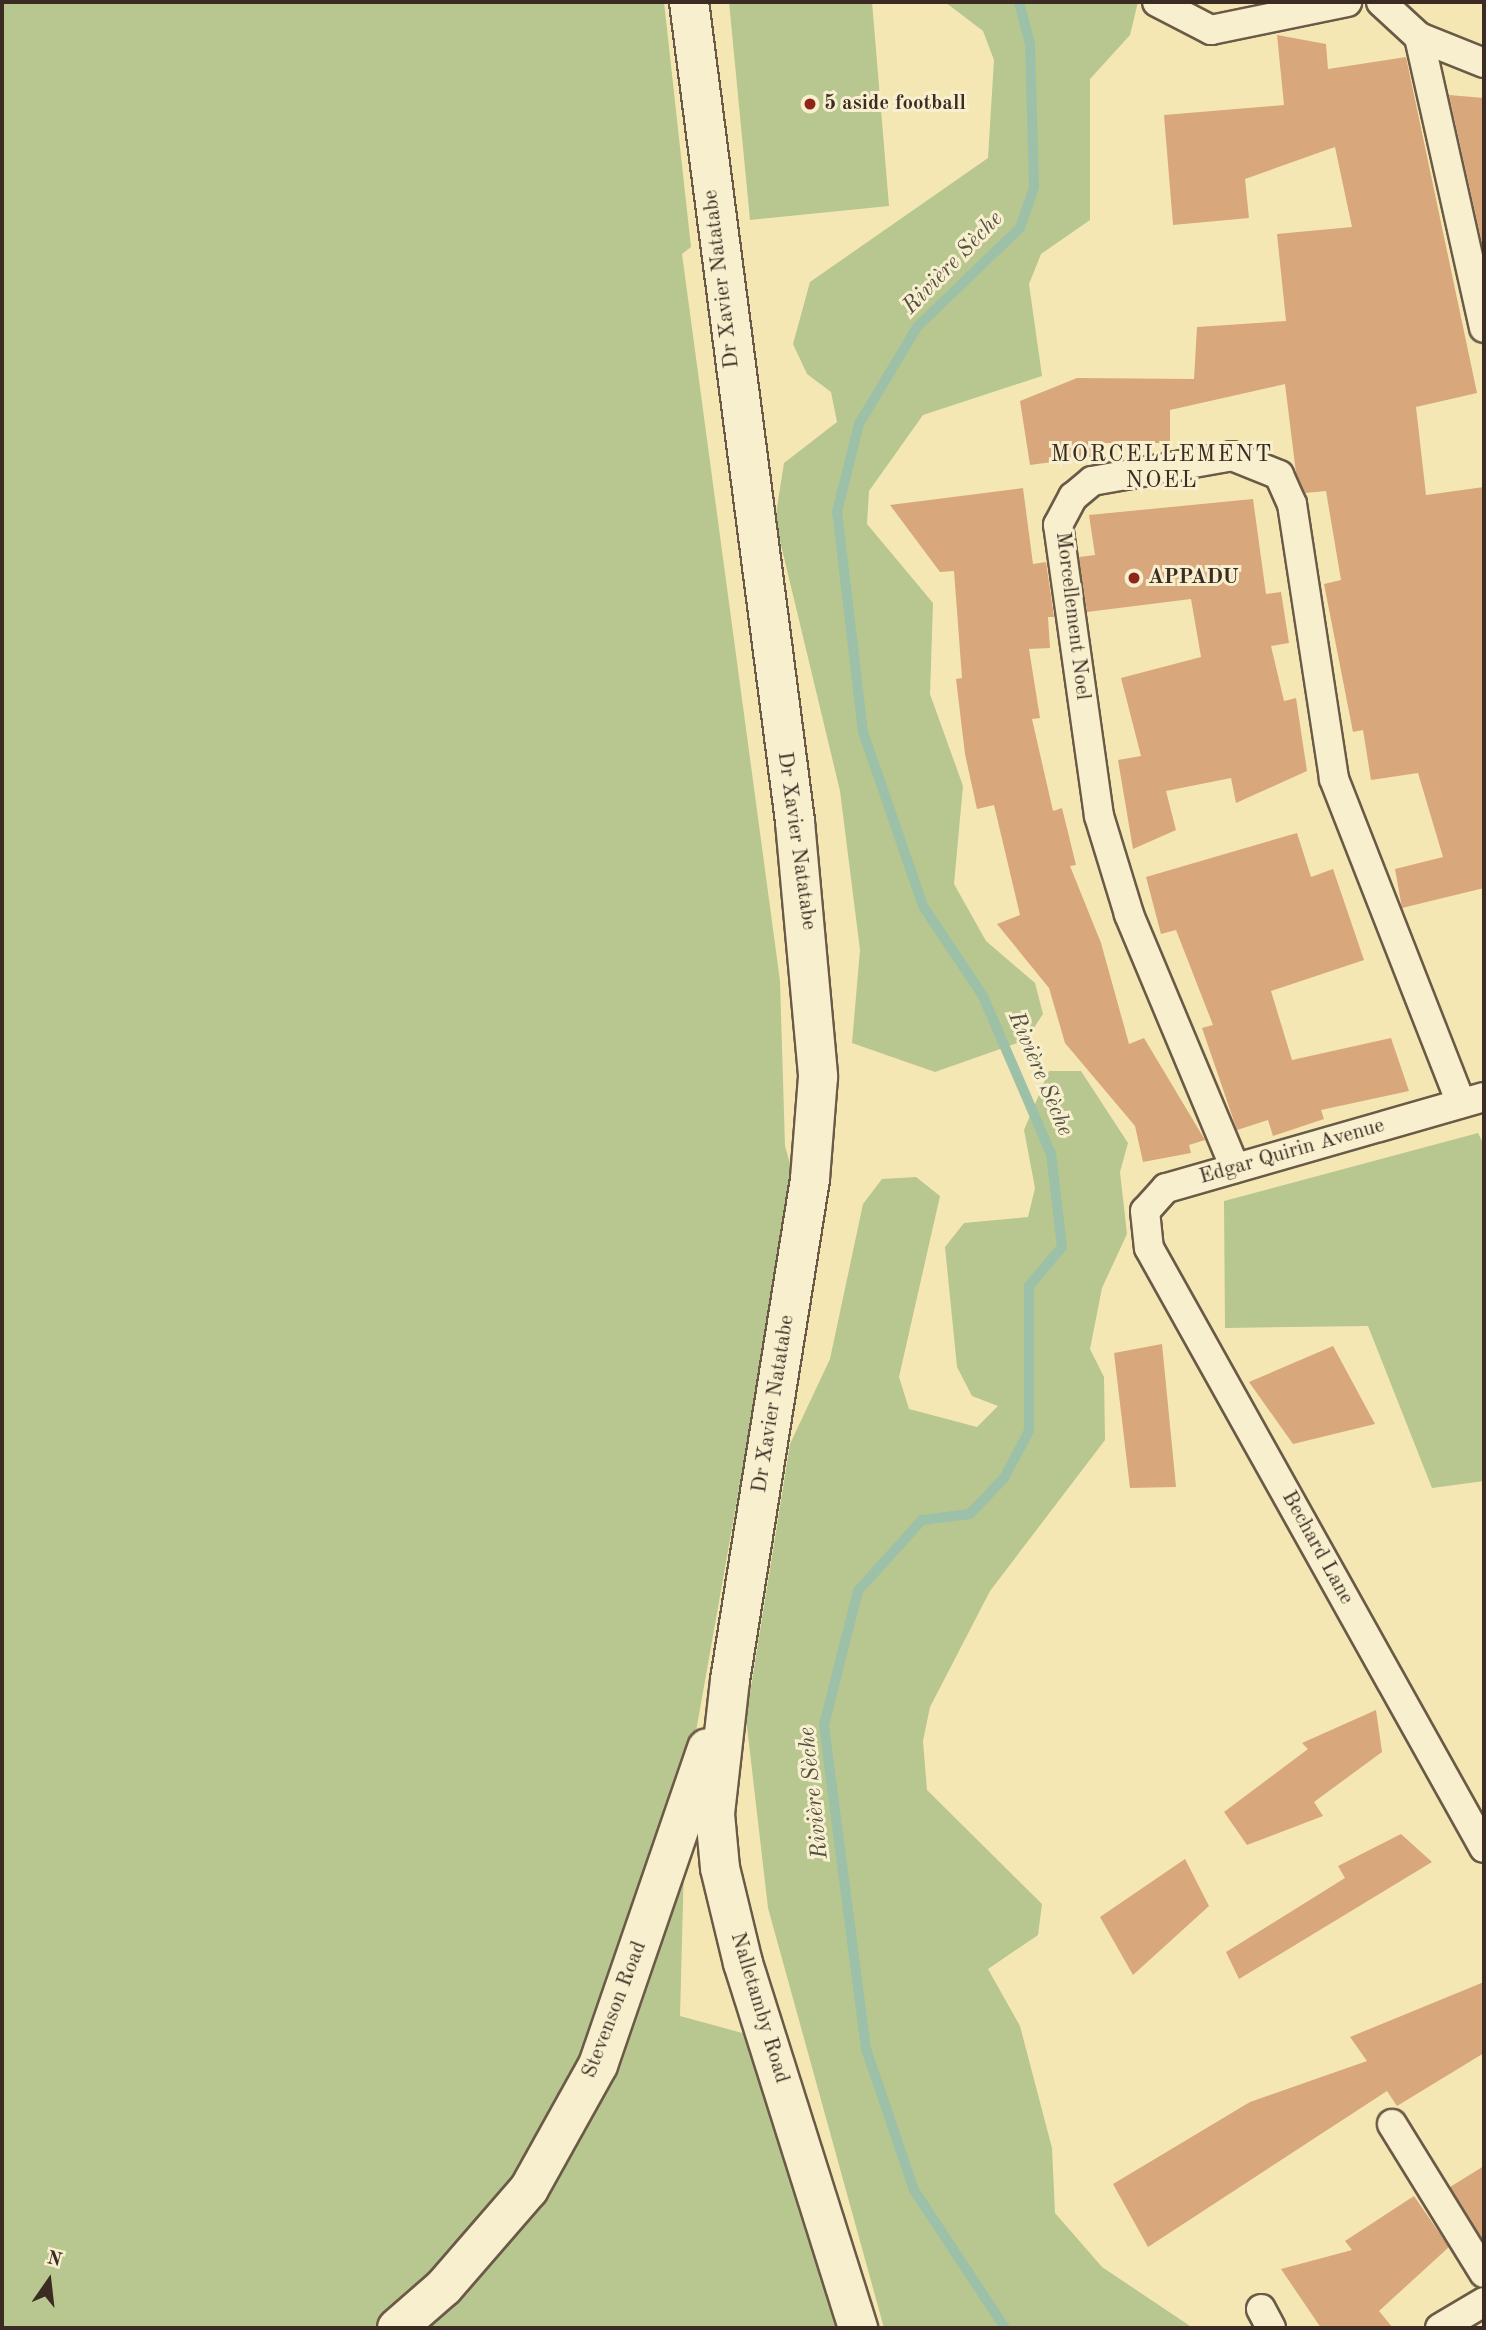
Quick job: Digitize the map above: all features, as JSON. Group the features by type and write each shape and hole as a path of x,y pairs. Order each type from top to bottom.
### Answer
{"main road":[{"name":"Dr Xavier Natatabe","path":"689,2 801,870 818,1077 810,1179 730,1680"},
{"name":"Stevenson Road","path":"397,2328 444,2287 529,2189 598,2064 730,1680"},
{"name":"Nalletamby Road","path":"730,1680 715,1814 720,1868 743,1963 858,2328"}],"street":[{"path":"1157,2 1211,30 1348,2"},
{"path":"1381,2 1419,37 1484,63"},
{"path":"1419,37 1484,328"},
{"name":"Morcellement Noel","path":"1235,1168 1129,914 1099,816 1058,525 1073,497 1092,481 1232,456 1279,475 1292,504 1334,779 1473,1100"},
{"name":"Edgar Quirin Avenue","path":"1149,1248 1145,1211 1166,1188 1473,1100"},
{"name":"Bechard Lane","path":"1149,1248 1484,1848"},
{"path":"1392,2124 1484,2273"},
{"path":"1440,2328 1484,2302"}],"green space":[{"path":"2,2 664,2 691,247 682,254 780,981 785,1146 794,1178 686,1788 680,2016 746,2034 845,2328 2,2328"},
{"name":"5 aside football","path":"729,2 872,2 889,206 750,220"},
{"path":"945,2 1138,2 1130,35 1090,79 1090,220 1041,254 1029,284 1042,376 923,415 869,491 867,524 933,603 930,694 963,786 954,884 986,941 1035,983 1043,1014 1026,1040 935,1072 852,1043 860,950 840,791 775,520 784,463 837,422 831,392 807,374 793,344 810,282 988,158 994,60 983,31"},
{"path":"1049,1071 1081,1071 1128,1143 1120,1172 1127,1234 1102,1288 1090,1349 1104,1377 1105,1440 990,1591 930,1707 923,1741 927,1790 1042,1904 1038,1935 988,1969 1020,2026 1052,2148 1055,2213 1102,2267 1193,2328 884,2328 768,1908 746,1718 790,1444 830,1359 863,1204 882,1179 916,1177 940,1196 899,1377 909,1409 977,1427 998,1406 972,1396 957,1367 945,1247 964,1223 1028,1217 1035,1188 1024,1130"},
{"path":"1478,1133 1484,1145 1484,1481 1432,1488 1368,1326 1225,1328 1224,1201"}],"building":[{"path":"1277,35 1326,44 1328,69 1406,57 1477,393 1416,407 1426,495 1484,487 1484,888 1402,908 1395,869 1443,857 1418,773 1371,780 1363,730 1353,732 1324,584 1341,580 1326,491 1305,493 1296,473 1285,384 1170,410 1170,443 1095,443 1097,456 1030,465 1020,401 1077,378 1194,379 1197,327 1286,321 1277,234 1352,227 1335,147 1245,179 1249,218 1173,225 1164,115 1284,105"},
{"path":"1449,95 1484,98 1484,252"},
{"path":"1023,488 1033,564 1046,562 1054,617 1048,617 1050,648 1029,649 1040,718 1032,719 1053,811 1062,808 1076,865 1070,866 1101,943 1129,1044 1144,1038 1205,1140 1189,1145 1191,1153 1143,1162 1135,1126 1065,1043 1049,988 997,924 1020,915 994,805 977,809 965,754 956,679 962,678 954,571 940,572 890,505"},
{"path":"1253,499 1266,594 1281,592 1289,643 1271,646 1284,701 1296,698 1307,771 1236,803 1231,778 1166,791 1176,830 1133,849 1118,760 1141,756 1121,678 1201,657 1191,599 1087,612 1079,557 1095,555 1089,515"},
{"path":"1297,833 1311,877 1333,869 1364,960 1271,991 1292,1060 1391,1038 1409,1091 1321,1110 1324,1119 1273,1136 1268,1120 1237,1130 1202,1028 1213,1025 1176,930 1161,934 1146,877"},
{"path":"1162,1344 1176,1487 1130,1488 1114,1353"},
{"path":"1333,1346 1375,1424 1293,1444 1249,1382"},
{"path":"1376,1710 1382,1752 1314,1802 1323,1816 1247,1845 1224,1812 1308,1749 1302,1743"},
{"path":"1401,1834 1432,1862 1239,1979 1226,1952 1345,1878 1338,1866"},
{"path":"1185,1859 1209,1906 1133,1975 1100,1917"},
{"path":"1484,1982 1484,2053 1397,2106 1387,2091 1148,2247 1113,2184 1250,2102 1367,2061 1350,2037"},
{"path":"1484,2166 1484,2242 1450,2187"},
{"path":"1414,2196 1449,2247 1379,2311 1393,2328 1321,2328 1281,2269 1352,2250 1345,2241"}],"waterway":[{"name":"Rivière Sèche","path":"1005,2328 914,2190 866,2049 824,1725 858,1591 922,1520 970,1514 1004,1478 1029,1431 1029,1286 1062,1247 1051,1154 983,996 923,906 863,732 837,512 859,424 917,327 1020,228 1034,187 1030,44 1019,2"}],"place":[{"name":"5 aside football","path":"810,104"},
{"name":"APPADU","path":"1134,578"}],"district":[{"name":"MORCELLEMENT NOEL","path":"1162,468"}]}
